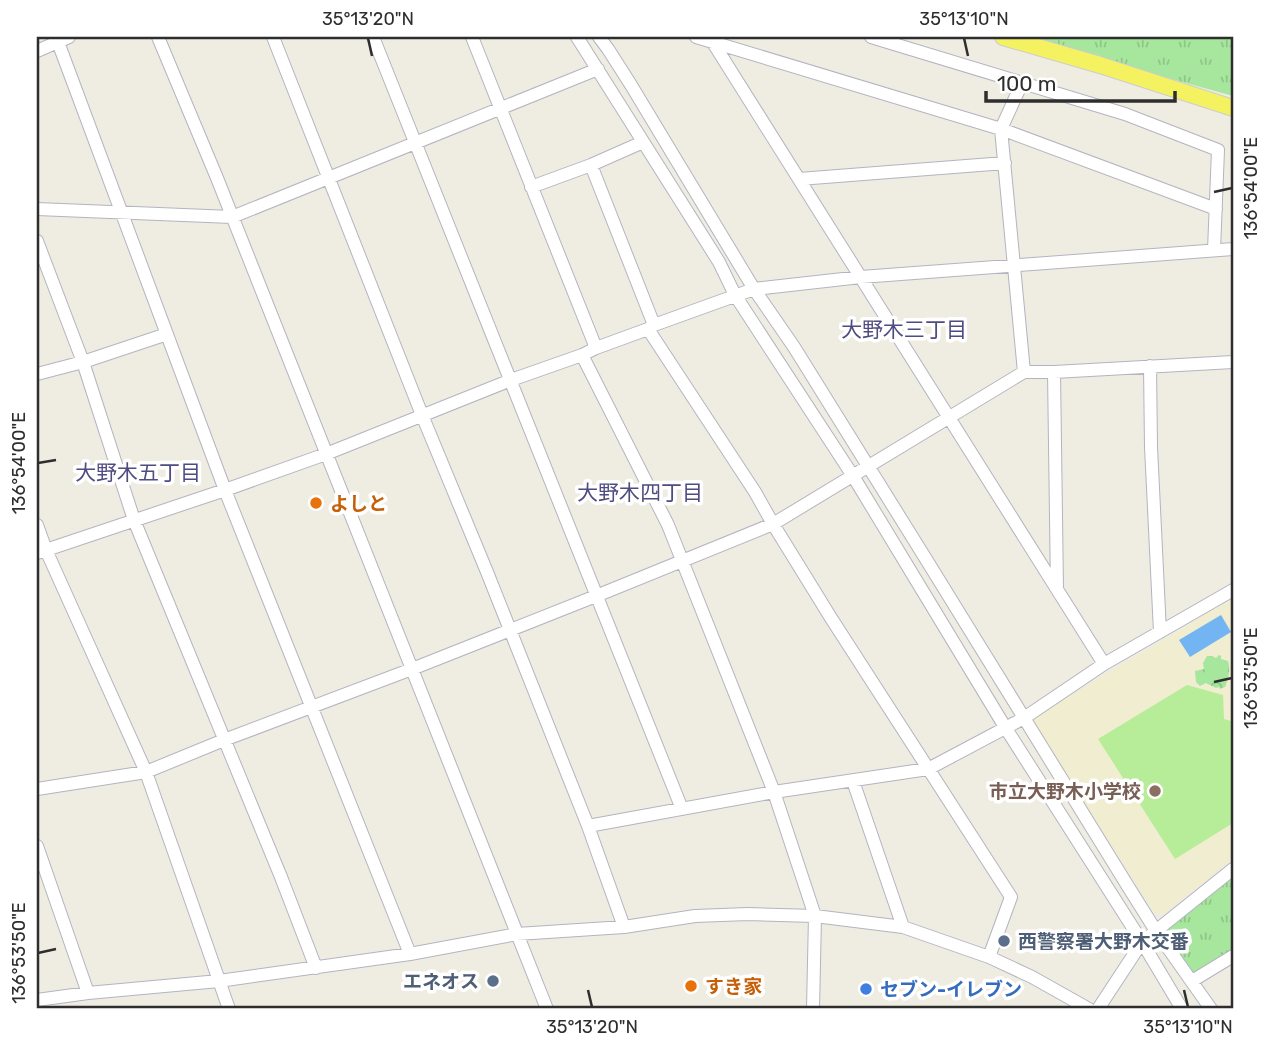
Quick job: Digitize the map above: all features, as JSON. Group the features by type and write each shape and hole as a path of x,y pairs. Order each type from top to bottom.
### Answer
{"main road":[{"path":"1003,37 1233,108"}],"street":[{"path":"158,37 547,1009"},
{"path":"273,37 422,415 589,825 624,927"},
{"path":"373,37 682,809"},
{"path":"472,37 596,348"},
{"path":"577,37 719,262 735,295 853,476 1005,727 1182,1009"},
{"path":"599,37 1156,931 1211,1009"},
{"path":"696,37 713,39 1001,129 1216,209"},
{"path":"871,37 1125,114 1218,150 1214,250"},
{"path":"37,51 64,39 123,212 225,490 410,954"},
{"path":"713,39 1104,664"},
{"path":"37,209 232,217 598,69"},
{"path":"1022,83 1001,129 1024,372"},
{"path":"531,187 592,165 643,142"},
{"path":"799,179 1005,163"},
{"path":"592,165 651,327 755,492 772,524 1012,897 989,957"},
{"path":"37,241 83,362 134,520 316,968"},
{"path":"41,552 326,454 511,380 754,289 861,277 1233,249"},
{"path":"37,374 167,334"},
{"path":"582,355 684,561 774,792 815,916 813,1009"},
{"path":"37,789 146,772 596,596 772,524 1024,372 1233,362"},
{"path":"1150,366 1160,632"},
{"path":"1055,372 1057,589"},
{"path":"37,524 41,552 146,772 229,1009"},
{"path":"589,825 774,792 928,769 1024,718 1104,664 1233,590"},
{"path":"853,781 903,927"},
{"path":"37,846 88,993"},
{"path":"1098,1009 1142,942 1233,869"},
{"path":"37,1000 316,968 517,934 624,927 708,916 748,914 815,916 903,927 989,957 1089,1009"},
{"path":"1192,981 1233,956"}],"shaded area":[{"name":"市立大野木小学校","path":"1233,598 1233,859 1163,914 1155,914 1034,723 1036,716"}],"green space":[{"path":"1019,37 1233,37 1233,96"},
{"path":"1219,655 1229,664 1225,687 1220,689 1206,683 1200,686 1196,682 1195,671 1204,669 1203,663 1207,656 1216,658"},
{"path":"1187,685 1223,695 1224,719 1231,721 1233,823 1175,859 1098,739"},
{"path":"1233,877 1233,950 1193,975 1161,930"}],"water":[{"path":"1221,615 1231,632 1190,657 1179,640"}],"place":[{"name":"よしと","path":"316,503"},
{"name":"市立大野木小学校","path":"1155,791"},
{"name":"西警察署大野木交番","path":"1004,941"},
{"name":"エネオス","path":"493,981"},
{"name":"すき家","path":"691,986"},
{"name":"セブン-イレブン","path":"866,989"}],"district":[{"name":"大野木三丁目","path":"904,329"},
{"name":"大野木五丁目","path":"138,472"},
{"name":"大野木四丁目","path":"640,492"}]}
